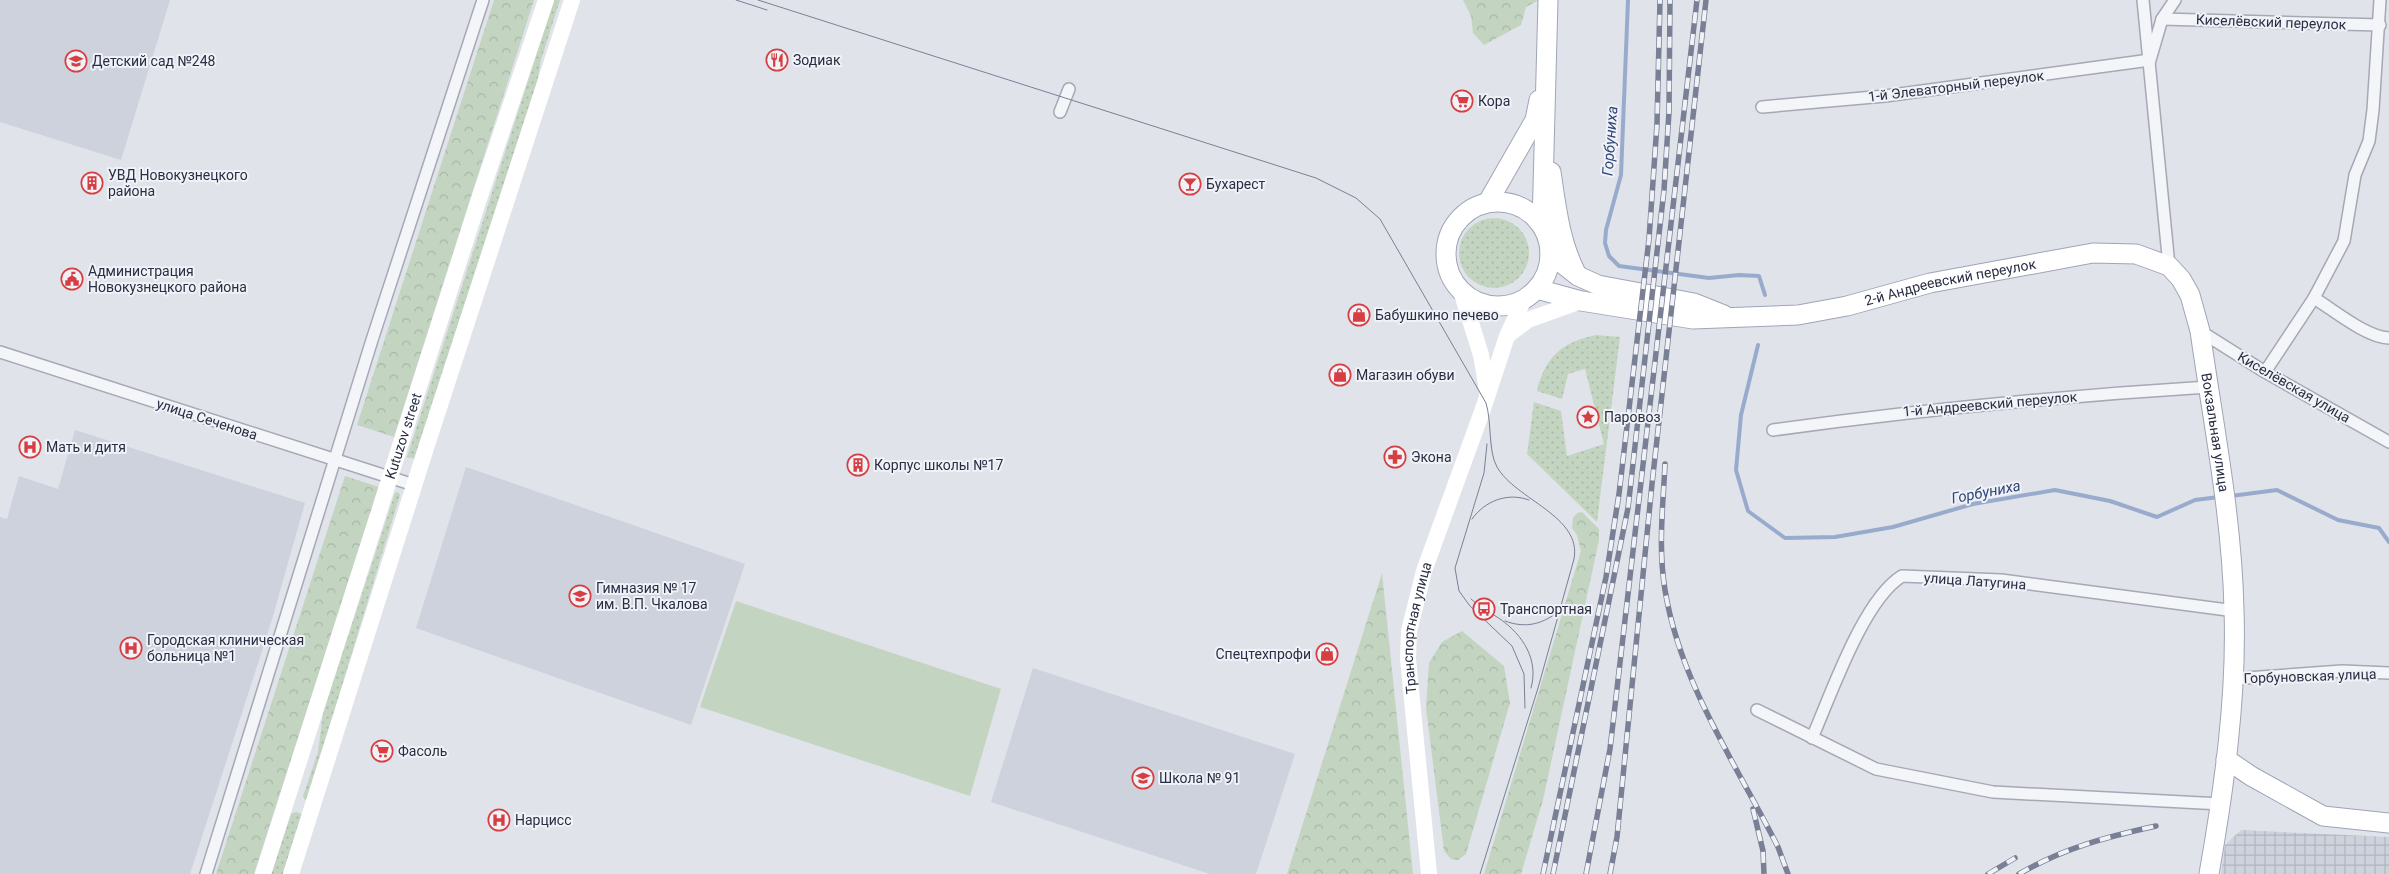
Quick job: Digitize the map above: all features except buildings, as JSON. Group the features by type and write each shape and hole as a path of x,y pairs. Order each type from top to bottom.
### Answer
{"main road":[{"name":"Kutuzov street","path":"263,874 479,199 546,0"},
{"name":"Kutuzov street","path":"291,874 414,485 572,0"},
{"path":"1542,225 1548,0"},
{"path":"1488,202 1534,120 1546,75"},
{"path":"1545,122 1549,160 1561,232 1568,255 1578,276"},
{"path":"1461,291 1475,300 1491,306 1508,305 1530,294 1544,278 1550,254 1548,239 1542,225 1532,214 1518,206 1504,202 1488,202 1464,214 1453,226 1447,241 1446,257 1448,269 1461,291 1480,355 1488,393"},
{"name":"2-й Андреевский переулок","path":"1530,294 1693,319 1798,316 1848,306 1930,283 2093,253 2136,254 2169,266"},
{"path":"1550,254 1578,276 1598,285 1694,303 1730,317"},
{"name":"Вокзальная улица","path":"2169,266 2181,279 2190,294 2200,331 2222,480 2234,611 2232,679 2226,759 2221,804 2209,874"},
{"name":"Транспортная улица","path":"1429,874 1408,659 1408,639 1424,571 1507,336 1530,294"},
{"path":"1507,336 1528,320 1581,301"},
{"path":"2226,759 2251,776 2323,816 2389,824"}],"street":[{"path":"206,874 335,460 483,0"},
{"path":"2142,0 2150,60 2169,266"},
{"path":"2150,60 2162,19 2175,0"},
{"path":"2265,372 2314,298 2344,241 2356,175 2369,141 2383,29 2380,0"},
{"name":"Киселёвский переулок","path":"2162,19 2383,29"},
{"name":"1-й Элеваторный переулок","path":"1762,108 1885,96 2150,60"},
{"path":"1060,112 1069,89"},
{"path":"2314,298 2363,329 2379,337 2389,338"},
{"name":"Киселёвская улица","path":"2200,331 2265,372 2389,442"},
{"name":"улица Сеченова","path":"0,352 414,485"},
{"name":"1-й Андреевский переулок","path":"1773,430 1900,413 2105,394 2208,387"},
{"name":"улица Латугина","path":"1812,738 1854,643 1880,596 1890,583 1902,576 2001,580 2234,611"},
{"name":"Горбуновская улица","path":"2232,679 2342,671 2389,673"},
{"path":"1757,710 1876,769 1993,792 2221,804"}],"shaded area":[{"name":"Детский сад №248","path":"0,0 170,0 121,160 0,122"},
{"name":"Городская клиническая больница №1","path":"75,430 305,503 271,623 190,874 0,874 0,517 7,519 19,476 58,489"},
{"name":"Гимназия № 17 им. В.П. Чкалова","path":"466,467 745,564 691,725 416,628"},
{"name":"Школа № 91","path":"1033,668 1295,754 1256,874 1210,874 991,802"},
{"path":"2241,830 2389,837 2389,874 2221,874 2225,845"}],"green space":[{"path":"494,0 534,0 394,437 357,425"},
{"path":"554,0 560,0 541,60 536,88 415,459 407,457"},
{"path":"1463,0 1539,0 1526,7 1521,25 1484,45 1473,33 1471,16"},
{"path":"1501,218 1514,224 1523,233 1527,239 1529,253 1527,267 1519,278 1508,286 1487,288 1480,286 1469,278 1461,267 1459,246 1461,239 1469,228 1480,220"},
{"path":"1596,335 1620,337 1597,522 1527,454 1534,402 1561,411 1567,456 1604,444 1585,369 1568,374 1562,399 1537,391 1545,369 1557,353 1574,342"},
{"path":"345,476 379,487 254,874 216,874"},
{"path":"398,492 400,495 307,801 303,796 318,752 323,713 395,493"},
{"path":"1582,512 1599,529 1599,540 1543,800 1521,874 1484,874 1581,551 1577,535 1572,528 1573,518 1577,513"},
{"path":"1382,573 1413,874 1287,874"},
{"path":"736,601 1001,689 970,796 700,707"},
{"path":"1462,631 1504,666 1510,703 1466,854 1458,860 1451,859 1444,851 1426,708 1429,663 1442,642"},
{"path":"296,812 302,814 283,874 271,874 291,814"}],"waterway":[{"name":"Горбуниха","path":"1628,0 1621,175 1606,230 1605,243 1609,256 1619,266 1709,278 1739,275 1759,276 1765,295"},
{"name":"Горбуниха","path":"1758,345 1741,415 1736,470 1748,511 1785,538 1835,537 1893,527 1973,504 2055,490 2110,501 2157,517 2195,500 2219,497"},
{"name":"Горбуниха","path":"2231,496 2277,490 2338,520 2379,528 2389,542"}],"tram line":[{"path":"736,0 767,10"},
{"path":"758,0 1316,178 1356,198 1380,219 1486,403 1492,453 1497,467 1506,479 1558,520 1568,531 1574,544 1574,559 1538,688 1480,874"},
{"path":"1487,444 1484,473 1455,568 1459,591 1470,606 1512,646 1524,674 1525,708"},
{"path":"1472,519 1483,507 1497,500 1513,497 1529,500"},
{"path":"1471,599 1508,625 1522,640 1531,658 1533,668 1531,688"},
{"path":"1505,621 1520,625 1534,624 1548,619 1560,610"}],"railway":[{"path":"1543,874 1606,577 1619,494 1649,239 1657,124 1660,0"},
{"path":"1553,874 1628,508 1664,190 1669,112 1670,0"},
{"path":"1586,874 1610,749 1697,0"},
{"path":"1610,874 1617,837 1652,484 1706,0"},
{"path":"1665,464 1662,558 1665,590 1672,624 1696,690 1711,722 1778,847 1788,874"},
{"path":"1753,809 1763,851 1764,874"},
{"path":"2019,874 2052,857 2086,844 2156,826"},
{"path":"1988,874 2015,858"}],"place":[{"name":"Зодиак","path":"777,60"},
{"name":"Детский сад №248","path":"76,61"},
{"name":"Кора","path":"1462,101"},
{"name":"УВД Новокузнецкого района","path":"92,183"},
{"name":"Бухарест","path":"1190,184"},
{"name":"Администрация Новокузнецкого района","path":"72,279"},
{"name":"Бабушкино печево","path":"1359,315"},
{"name":"Магазин обуви","path":"1340,375"},
{"name":"Паровоз","path":"1588,417"},
{"name":"Мать и дитя","path":"30,447"},
{"name":"Экона","path":"1395,457"},
{"name":"Корпус школы №17","path":"858,465"},
{"name":"Гимназия № 17 им. В.П. Чкалова","path":"580,596"},
{"name":"Транспортная","path":"1484,609"},
{"name":"Городская клиническая больница №1","path":"131,648"},
{"name":"Спецтехпрофи","path":"1327,654"},
{"name":"Фасоль","path":"382,751"},
{"name":"Школа № 91","path":"1143,778"},
{"name":"Нарцисс","path":"499,820"}]}
